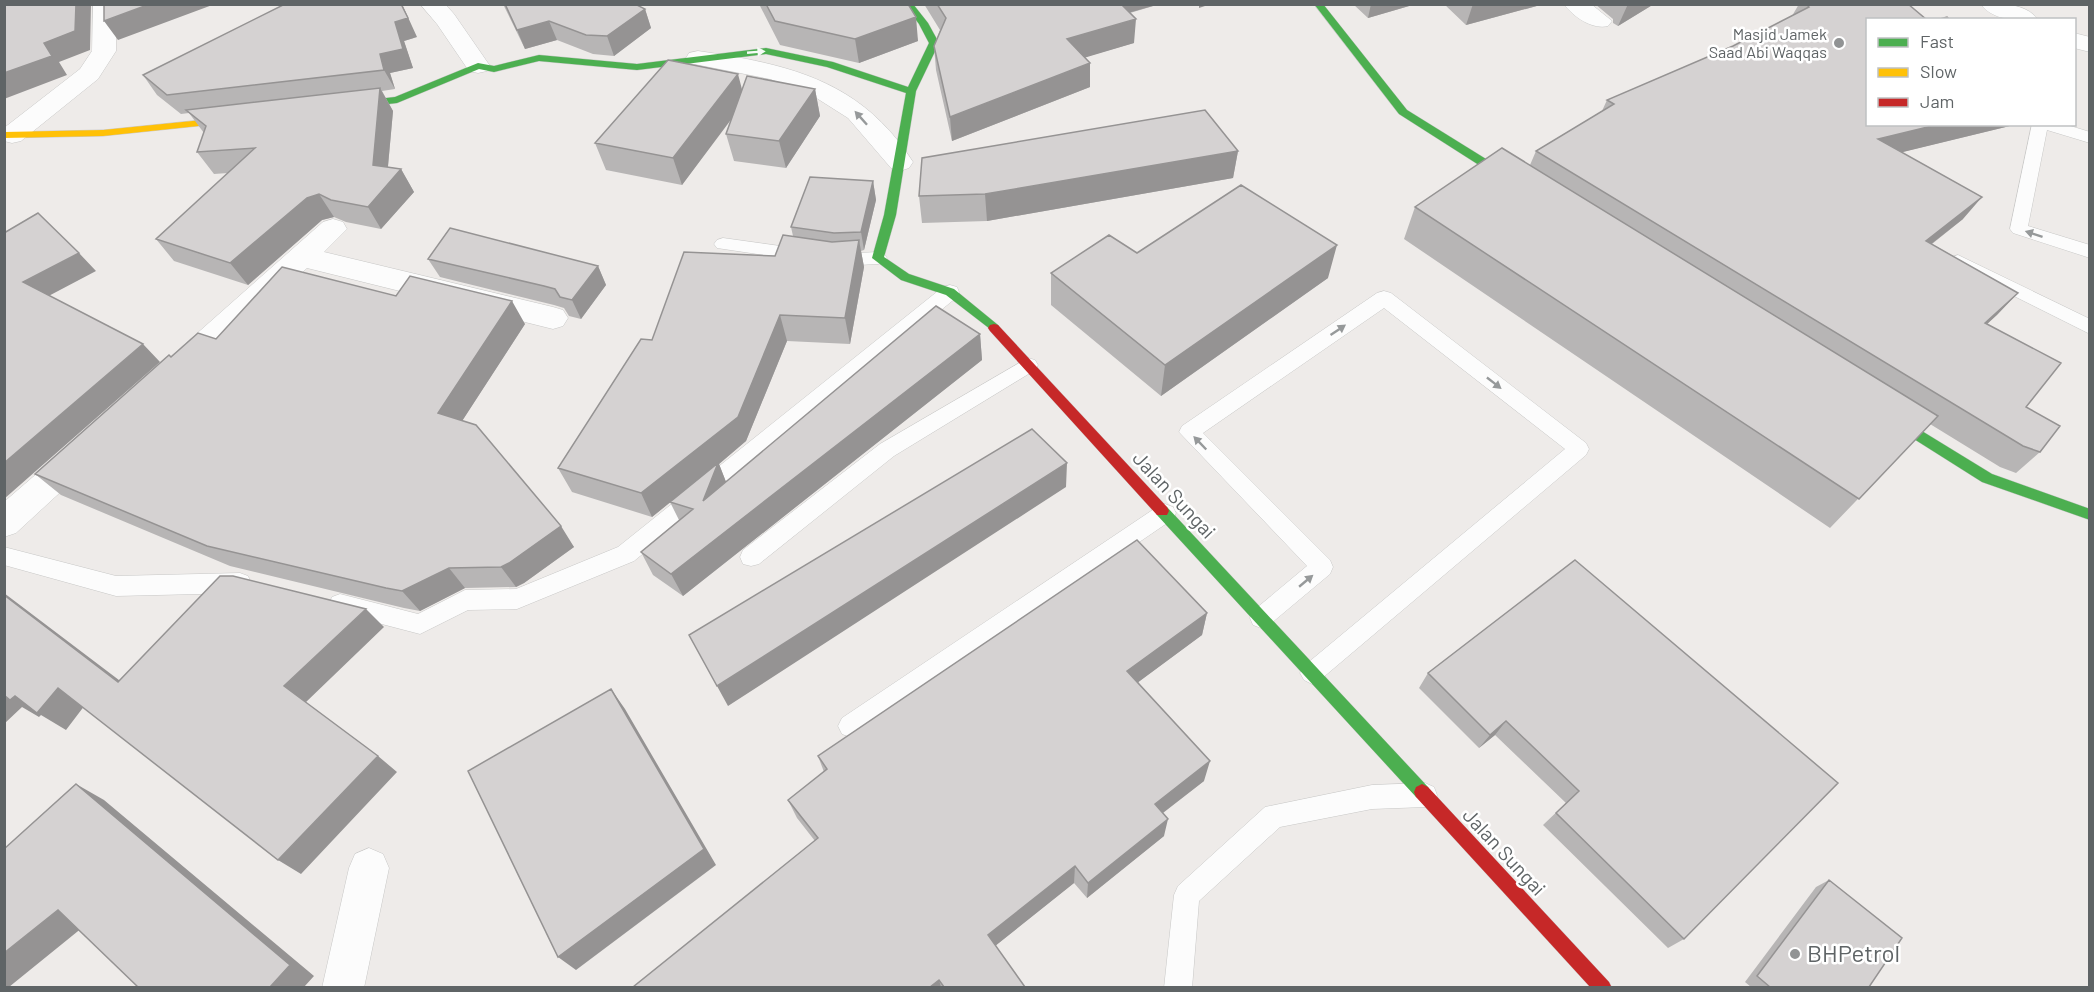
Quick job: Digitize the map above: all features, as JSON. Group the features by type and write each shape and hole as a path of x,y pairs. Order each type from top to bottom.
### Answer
{"street":[{"path":"8,135 89,74 104,51 103,9 105,4"},
{"path":"431,4 446,19 478,66"},
{"path":"878,258 890,215 911,91 934,43 923,23 908,4"},
{"path":"1318,4 1403,112 1534,194"},
{"path":"1575,4 1600,21"},
{"path":"1992,4 2023,18"},
{"path":"332,108 397,100 478,66 494,69 539,58 637,67 766,51 829,64 911,91"},
{"path":"698,58 755,66 809,82 851,107 900,162"},
{"path":"8,135 103,133 254,117"},
{"path":"153,390 333,229"},
{"path":"302,257 553,318"},
{"name":"Jalan Sungai","path":"878,258 905,276 950,292 983,317 1603,987"},
{"path":"1866,402 1987,478 2090,514"},
{"path":"4,523 101,437"},
{"path":"343,987 369,868"}],"lane":[{"path":"2040,126 2019,229 2090,252"},
{"path":"2051,126 2090,138"},
{"path":"723,244 838,260 878,258"},
{"path":"1958,261 2090,327"},
{"path":"321,599 420,624 465,600 517,599 626,554 950,292"},
{"path":"1261,618 1322,567 1189,432 1384,298 1579,449 1312,674"},
{"path":"751,557 887,450 1028,365"},
{"path":"850,726 1165,513"},
{"path":"4,556 116,586 255,583 266,585"},
{"path":"1178,987 1187,895 1274,816 1372,797 1425,795"}],"building":[{"path":"4,4 76,4 75,31 44,43 52,56 4,73"},
{"path":"104,4 150,4 104,21"},
{"path":"285,4 401,4 408,18 395,22 403,49 380,54 384,70 167,95 143,75"},
{"path":"505,4 635,4 645,9 607,36 586,35 549,21 517,30"},
{"path":"766,4 908,4 916,17 855,39 775,21"},
{"path":"937,4 1121,4 1136,19 1067,39 1090,63 950,117 934,46 946,18"},
{"path":"1806,4 1908,4 1925,18 1866,18 1866,126 1932,126 1878,139 1982,197 1926,241 2018,293 1985,323 2061,363 2026,407 2060,426 2040,452 2023,446 1536,151 1614,104 1607,100 1733,46 1809,7"},
{"path":"668,60 738,74 673,158 595,143"},
{"path":"747,76 815,89 779,141 726,134"},
{"path":"380,88 373,165 401,169 368,207 331,200 319,194 307,198 230,263 156,239 255,148 197,152 206,126 186,110"},
{"path":"1205,110 1238,151 985,194 919,196 922,158"},
{"path":"1502,148 1938,416 1859,499 1415,207"},
{"path":"810,177 873,181 861,232 834,233 791,227"},
{"path":"1241,185 1337,245 1165,365 1051,273 1109,235 1137,253"},
{"path":"38,213 79,253 23,282 143,344 4,463 4,233"},
{"path":"450,228 598,266 572,300 560,297 555,289 428,259"},
{"path":"783,235 832,242 859,240 845,318 780,315 738,417 641,493 558,468 641,339 652,340 684,252 775,256"},
{"path":"282,267 396,296 410,276 512,301 438,413 476,425 561,526 501,567 449,568 402,591 207,546 35,474 169,355 171,357 198,333 216,339"},
{"path":"936,306 980,334 671,574 641,552 693,509 670,502 718,463 703,501"},
{"path":"1032,429 1067,463 717,686 689,635"},
{"path":"1137,540 1207,613 1127,671 1210,761 1155,804 1168,819 1088,883 1075,866 988,935 1025,987 944,987 939,980 930,987 633,987 818,838 788,800 827,769 818,756"},
{"path":"1575,560 1838,783 1684,939 1556,813 1579,791 1506,721 1490,735 1428,673"},
{"path":"220,576 233,576 366,609 284,686 378,756 278,860 58,688 37,713 15,696 10,700 4,695 4,595 118,682"},
{"path":"611,689 704,849 558,957 468,771"},
{"path":"76,784 290,965 270,987 138,987 58,910 4,953 4,849"},
{"path":"1829,880 1902,938 1869,987 1770,987 1757,976"}],"traffic: fast":[{"path":"908,4 923,23 934,43 911,91 890,215 878,258 905,277 950,292 994,328"},
{"path":"1318,4 1403,112 1519,185"},
{"path":"344,106 397,100 478,66 494,69 539,58 637,67 766,51 829,64 911,91"},
{"path":"1881,411 1987,478 2090,515"},
{"path":"1162,511 1422,792"}],"traffic: slow":[{"path":"4,135 103,133 242,119"}],"traffic: jam":[{"path":"994,328 1162,511"},
{"path":"1422,792 1603,988"}],"place":[{"name":"Masjid Jamek Saad Abi Waqqas","path":"1839,43"},
{"name":"BHPetrol","path":"1795,954"}]}
